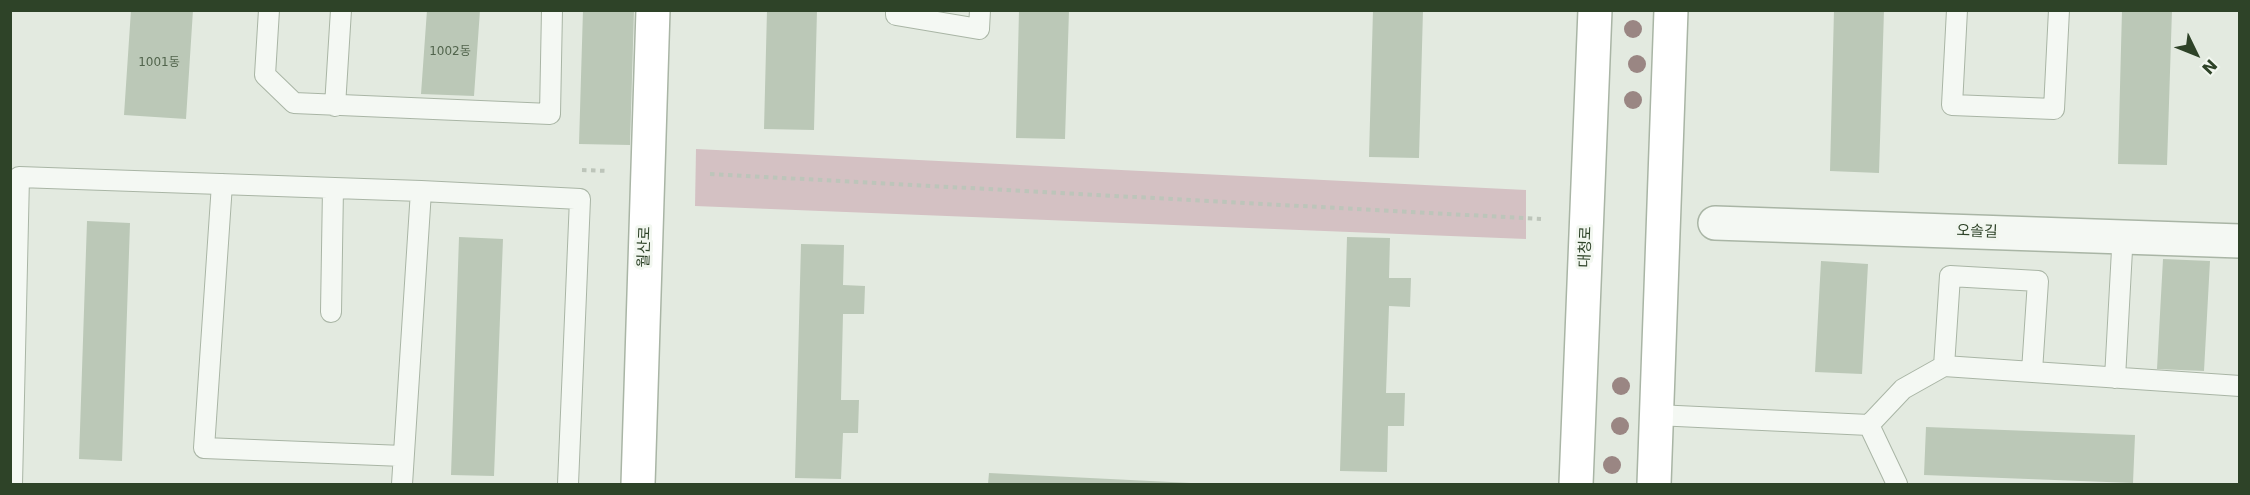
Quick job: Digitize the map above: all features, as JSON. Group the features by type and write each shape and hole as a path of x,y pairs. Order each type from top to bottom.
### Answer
{"main road":[{"name":"월산로","path":"638,484 653,10"},
{"name":"대청로","path":"1576,484 1595,10"},
{"path":"1654,484 1671,10"}],"street":[{"name":"오솔길","path":"1715,223 2240,241"}],"lane":[{"path":"269,10 265,75 294,103 550,114 552,10"},
{"path":"335,106 341,10"},
{"path":"896,10 896,15 979,29 980,10"},
{"path":"1957,10 1952,105 2054,109 2059,10"},
{"path":"12,484 19,177 580,199 568,484"},
{"path":"222,184 204,447 404,456"},
{"path":"331,312 333,188"},
{"path":"402,484 421,191"},
{"path":"2115,378 2122,250"},
{"path":"1944,366 1950,276 2038,281 2032,371"},
{"path":"1656,415 1869,425 1903,389 1944,366 2240,386"},
{"path":"1869,425 1897,484"}],"path":[{"path":"710,174 1541,219"}],"shaded area":[{"path":"696,149 1526,190 1526,239 695,206"}],"building":[{"path":"131,10 193,10 186,119 124,115"},
{"path":"427,10 480,10 474,96 421,94"},
{"path":"583,10 634,10 630,145 579,144"},
{"path":"767,10 817,10 814,130 764,129"},
{"path":"1019,10 1069,10 1065,139 1016,138"},
{"path":"1373,10 1423,10 1419,158 1369,157"},
{"path":"1834,10 1884,10 1879,173 1830,171"},
{"path":"2122,10 2172,10 2167,165 2118,164"},
{"path":"87,221 130,223 122,461 79,459"},
{"path":"459,237 503,239 494,476 451,475"},
{"path":"1347,237 1390,238 1389,278 1411,278 1410,307 1389,306 1386,393 1405,393 1404,426 1388,426 1387,472 1340,471"},
{"path":"801,244 844,245 843,285 865,286 864,314 843,314 841,400 859,400 858,433 843,433 841,479 795,478"},
{"path":"2163,259 2210,261 2204,371 2157,369"},
{"path":"1821,261 1868,264 1862,374 1815,372"},
{"path":"1926,427 2135,435 2133,483 1924,475"},
{"path":"989,473 1191,483 1191,484 988,484"}]}
